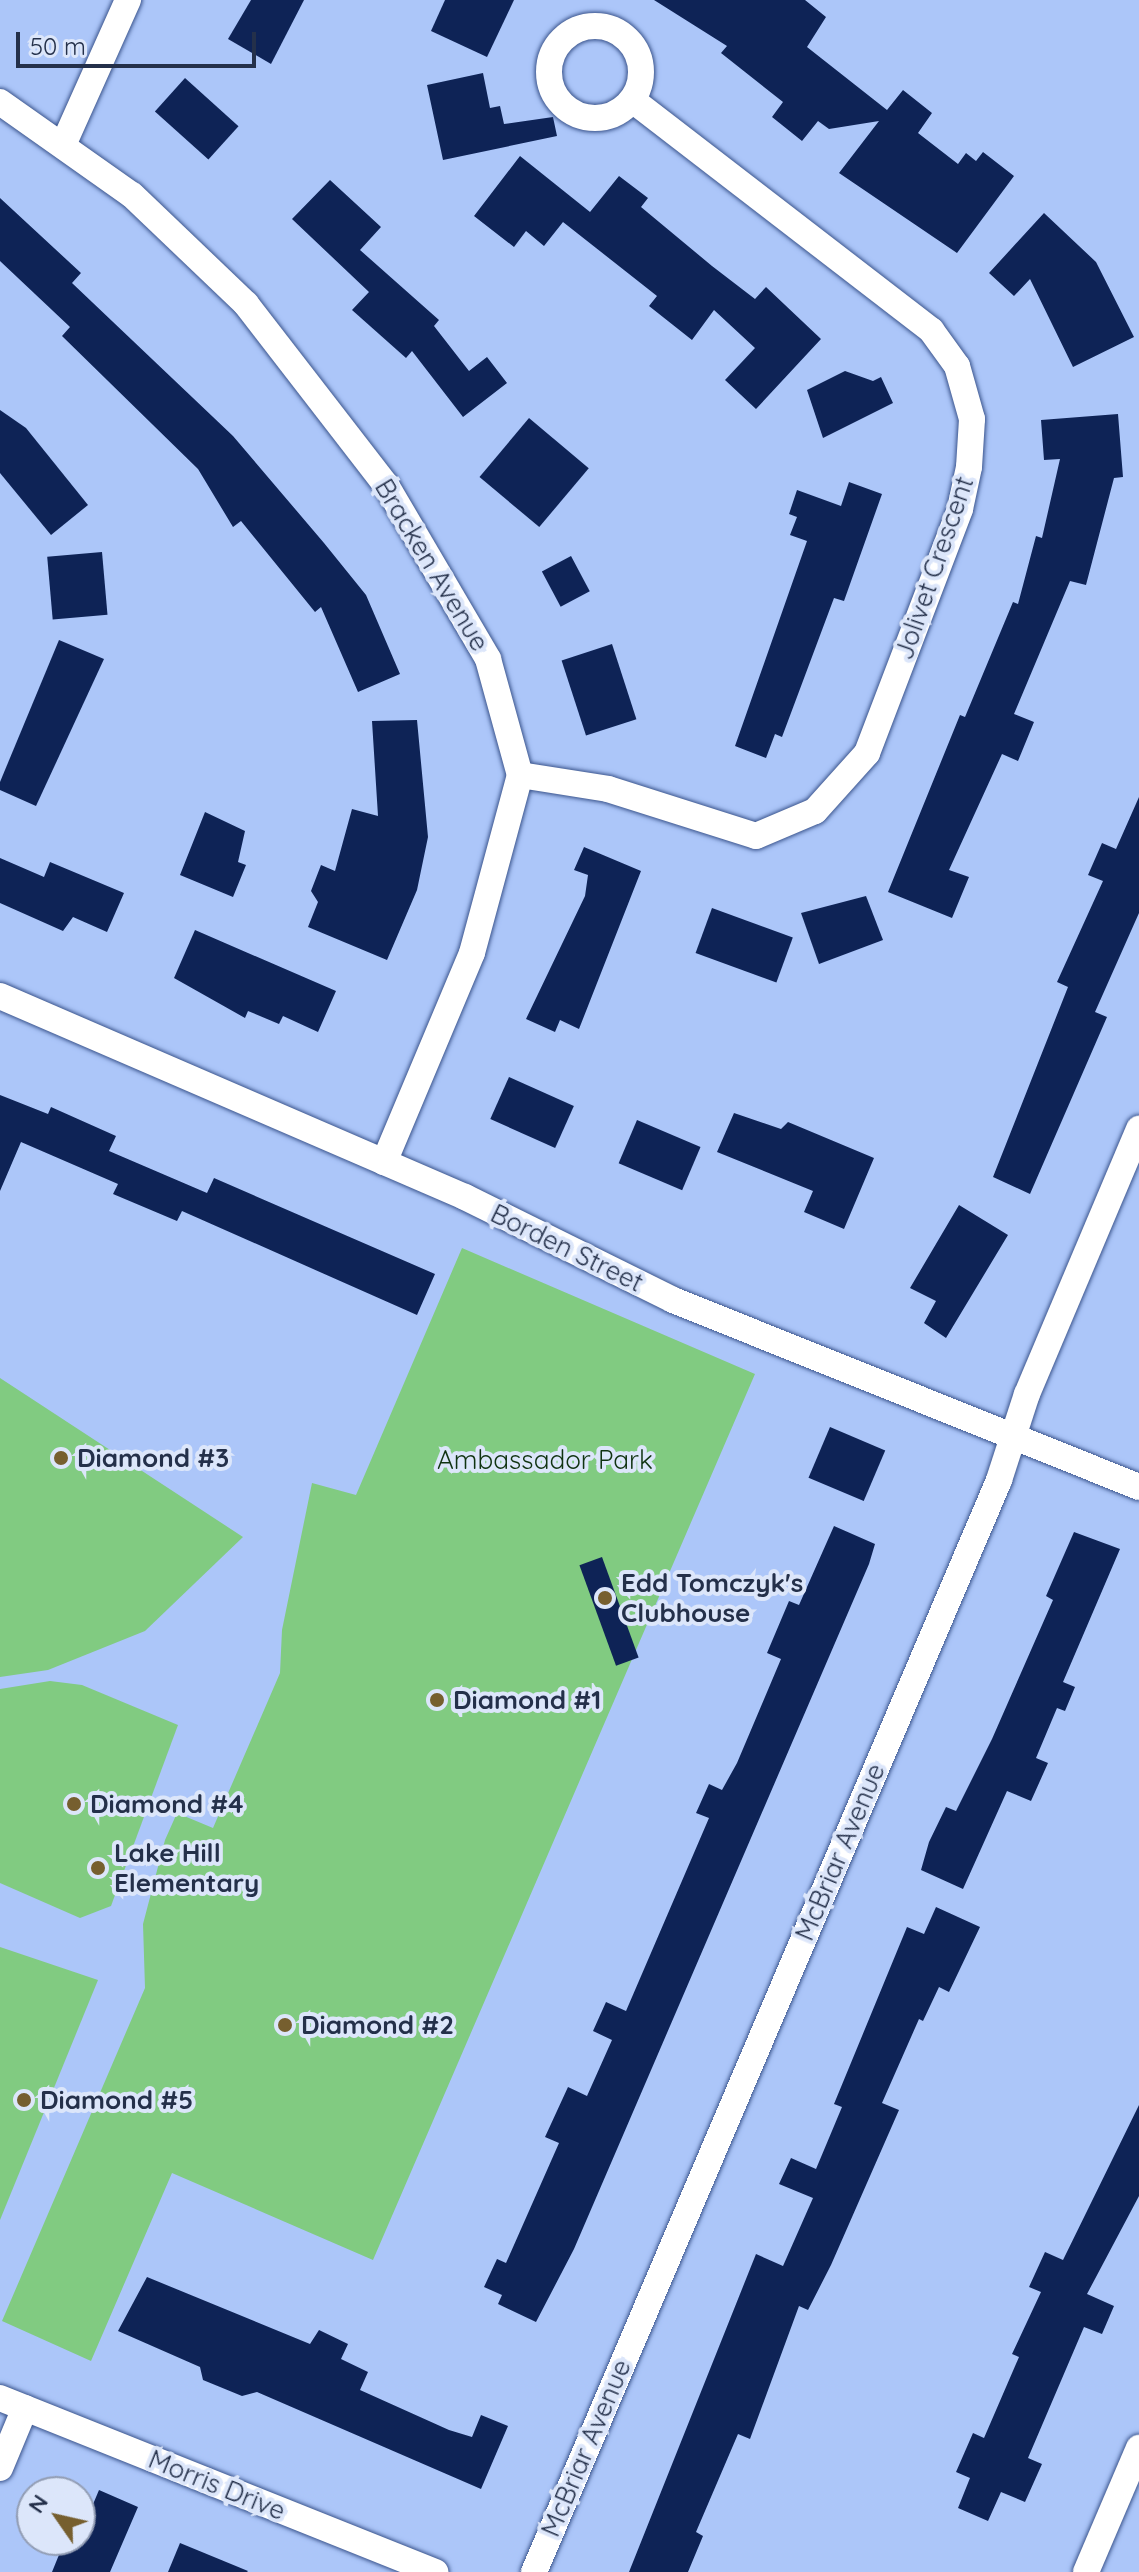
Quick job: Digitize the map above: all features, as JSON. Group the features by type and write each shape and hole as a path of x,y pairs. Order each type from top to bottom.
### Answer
{"street":[{"path":"64,143 128,0"},
{"name":"Jolivet Crescent","path":"520,775 608,789 756,836 815,811 867,753 960,509 969,467 972,419 957,366 931,330 632,100"},
{"name":"Bracken Avenue","path":"0,102 64,143 224,280 386,485 488,659 520,775"},
{"path":"384,1162 472,953 520,775"},
{"name":"Borden Street","path":"0,996 384,1162 673,1300 1012,1433 1139,1487"},
{"name":"McBriar Avenue","path":"534,2572 999,1480 1012,1433 1139,1129"},
{"name":"Morris Drive","path":"0,2398 435,2572"},
{"path":"0,2468 25,2408"},
{"path":"1086,2572 1139,2448"}],"green space":[{"name":"Ambassador Park","path":"462,1248 755,1374 373,2260 172,2173 91,2361 2,2321 145,1988 143,1924 165,1840 177,1813 213,1828 280,1673 282,1630 312,1483 356,1495"},
{"name":"Diamond #3","path":"0,1378 243,1537 145,1631 48,1670 0,1677"},
{"name":"Diamond #4","path":"50,1681 82,1685 178,1725 111,1906 80,1918 0,1883 0,1689"},
{"name":"Diamond #5","path":"0,1947 98,1980 0,2220"}],"building":[{"path":"251,0 304,0 271,64 228,39"},
{"path":"445,0 514,0 487,57 431,31"},
{"path":"654,0 805,0 826,17 807,47 887,110 903,90 932,113 918,133 958,164 966,153 976,161 983,152 1014,176 957,253 839,173 879,121 829,129 818,121 802,141 772,117 783,102 721,53 727,46"},
{"path":"483,73 490,108 500,106 504,124 553,117 557,136 443,160 427,85"},
{"path":"185,78 239,126 208,160 155,111"},
{"path":"520,156 590,212 619,176 648,198 641,207 712,266 755,299 766,287 821,339 756,409 725,380 755,348 714,310 692,340 649,306 657,296 563,222 544,246 526,231 514,247 474,216"},
{"path":"330,180 381,227 360,250 439,320 434,326 469,371 487,357 507,383 463,417 412,351 406,358 352,310 369,292 292,219"},
{"path":"0,198 81,273 72,283 233,436 324,543 366,595 400,674 358,692 321,607 315,612 241,521 233,527 198,469 62,336 70,327 0,261"},
{"path":"1044,213 1096,262 1134,337 1073,367 1030,279 1014,296 989,273"},
{"path":"845,371 873,381 881,377 893,403 823,438 807,390"},
{"path":"0,410 26,428 88,505 51,535 0,473"},
{"path":"1118,414 1123,477 1114,478 1086,585 1070,581 1014,714 1034,722 1018,761 1002,754 949,870 969,877 952,918 888,892 960,715 965,717 1013,602 1018,604 1036,536 1042,538 1060,459 1044,460 1041,420"},
{"path":"529,418 589,468 539,527 480,477"},
{"path":"849,482 882,494 844,601 834,598 782,737 775,734 766,758 735,746 807,541 790,535 797,517 789,514 797,490 841,506"},
{"path":"102,552 107,615 53,620 47,557"},
{"path":"571,556 590,591 561,607 542,571"},
{"path":"59,640 104,659 36,806 0,790 0,782"},
{"path":"612,644 636,719 586,736 562,660"},
{"path":"417,720 428,837 417,890 387,960 308,927 318,902 311,891 321,865 335,871 352,809 378,816 372,721"},
{"path":"1139,797 1139,913 1095,1012 1107,1017 1030,1194 993,1177 1068,987 1057,982 1103,881 1088,875 1102,843 1116,849"},
{"path":"205,812 245,831 238,862 246,865 233,897 180,875"},
{"path":"584,847 641,871 579,1029 560,1020 555,1032 526,1019 585,896 588,875 574,870"},
{"path":"0,858 44,877 50,862 124,893 107,932 73,917 63,931 0,903"},
{"path":"866,896 883,940 819,964 801,913"},
{"path":"712,908 793,937 776,983 696,953"},
{"path":"195,930 336,991 318,1032 283,1016 279,1024 248,1011 245,1018 174,978"},
{"path":"509,1077 574,1106 555,1148 490,1119"},
{"path":"0,1095 48,1114 51,1107 116,1136 109,1151 207,1193 214,1178 435,1274 417,1315 182,1211 177,1221 113,1194 118,1184 21,1142 0,1191"},
{"path":"734,1113 781,1129 788,1122 874,1158 844,1229 804,1212 813,1191 717,1152"},
{"path":"637,1120 701,1147 682,1190 619,1163"},
{"path":"959,1205 1008,1235 946,1338 924,1323 936,1301 910,1288"},
{"path":"830,1427 885,1450 864,1501 809,1478"},
{"path":"834,1526 875,1544 869,1564 574,2249 536,2322 498,2304 502,2295 484,2287 497,2259 506,2263 559,2143 545,2137 568,2087 587,2096 612,2040 593,2031 606,2002 626,2011 709,1818 696,1813 709,1784 722,1790 737,1763 781,1659 767,1653 789,1601 799,1605"},
{"path":"1074,1532 1120,1549 1063,1682 1075,1687 1065,1711 1057,1708 1036,1758 1048,1763 1031,1801 1007,1791 963,1889 921,1870 929,1842 946,1807 956,1811 992,1739 1053,1600 1046,1596"},
{"path":"602,1557 639,1658 616,1666 579,1565"},
{"path":"936,1907 980,1927 949,1992 939,1987 923,2021 919,2019 882,2103 899,2110 831,2265 808,2310 799,2306 750,2439 738,2434 696,2532 703,2536 688,2572 629,2572 756,2254 783,2266 813,2198 779,2184 791,2158 816,2169 842,2107 834,2104 907,1927 924,1934"},
{"path":"1139,2105 1139,2196 1087,2294 1114,2306 1102,2334 1084,2327 1028,2458 1042,2464 1025,2502 1001,2492 988,2521 958,2508 970,2478 956,2472 973,2433 984,2438 1019,2357 1012,2354 1041,2292 1029,2287 1045,2252 1063,2260"},
{"path":"147,2277 310,2344 319,2330 348,2344 341,2359 368,2372 360,2390 449,2430 472,2437 481,2415 508,2426 481,2489 257,2392 242,2396 203,2380 200,2367 118,2331"},
{"path":"99,2490 138,2507 110,2572 52,2572 58,2556 96,2556 96,2497"},
{"path":"180,2543 248,2571 168,2572"}],"place":[{"name":"Diamond #3","path":"61,1458"},
{"name":"Edd Tomczyk's Clubhouse","path":"605,1598"},
{"name":"Diamond #1","path":"437,1700"},
{"name":"Diamond #4","path":"74,1804"},
{"name":"Lake Hill Elementary","path":"98,1868"},
{"name":"Diamond #2","path":"285,2025"},
{"name":"Diamond #5","path":"24,2100"}]}
